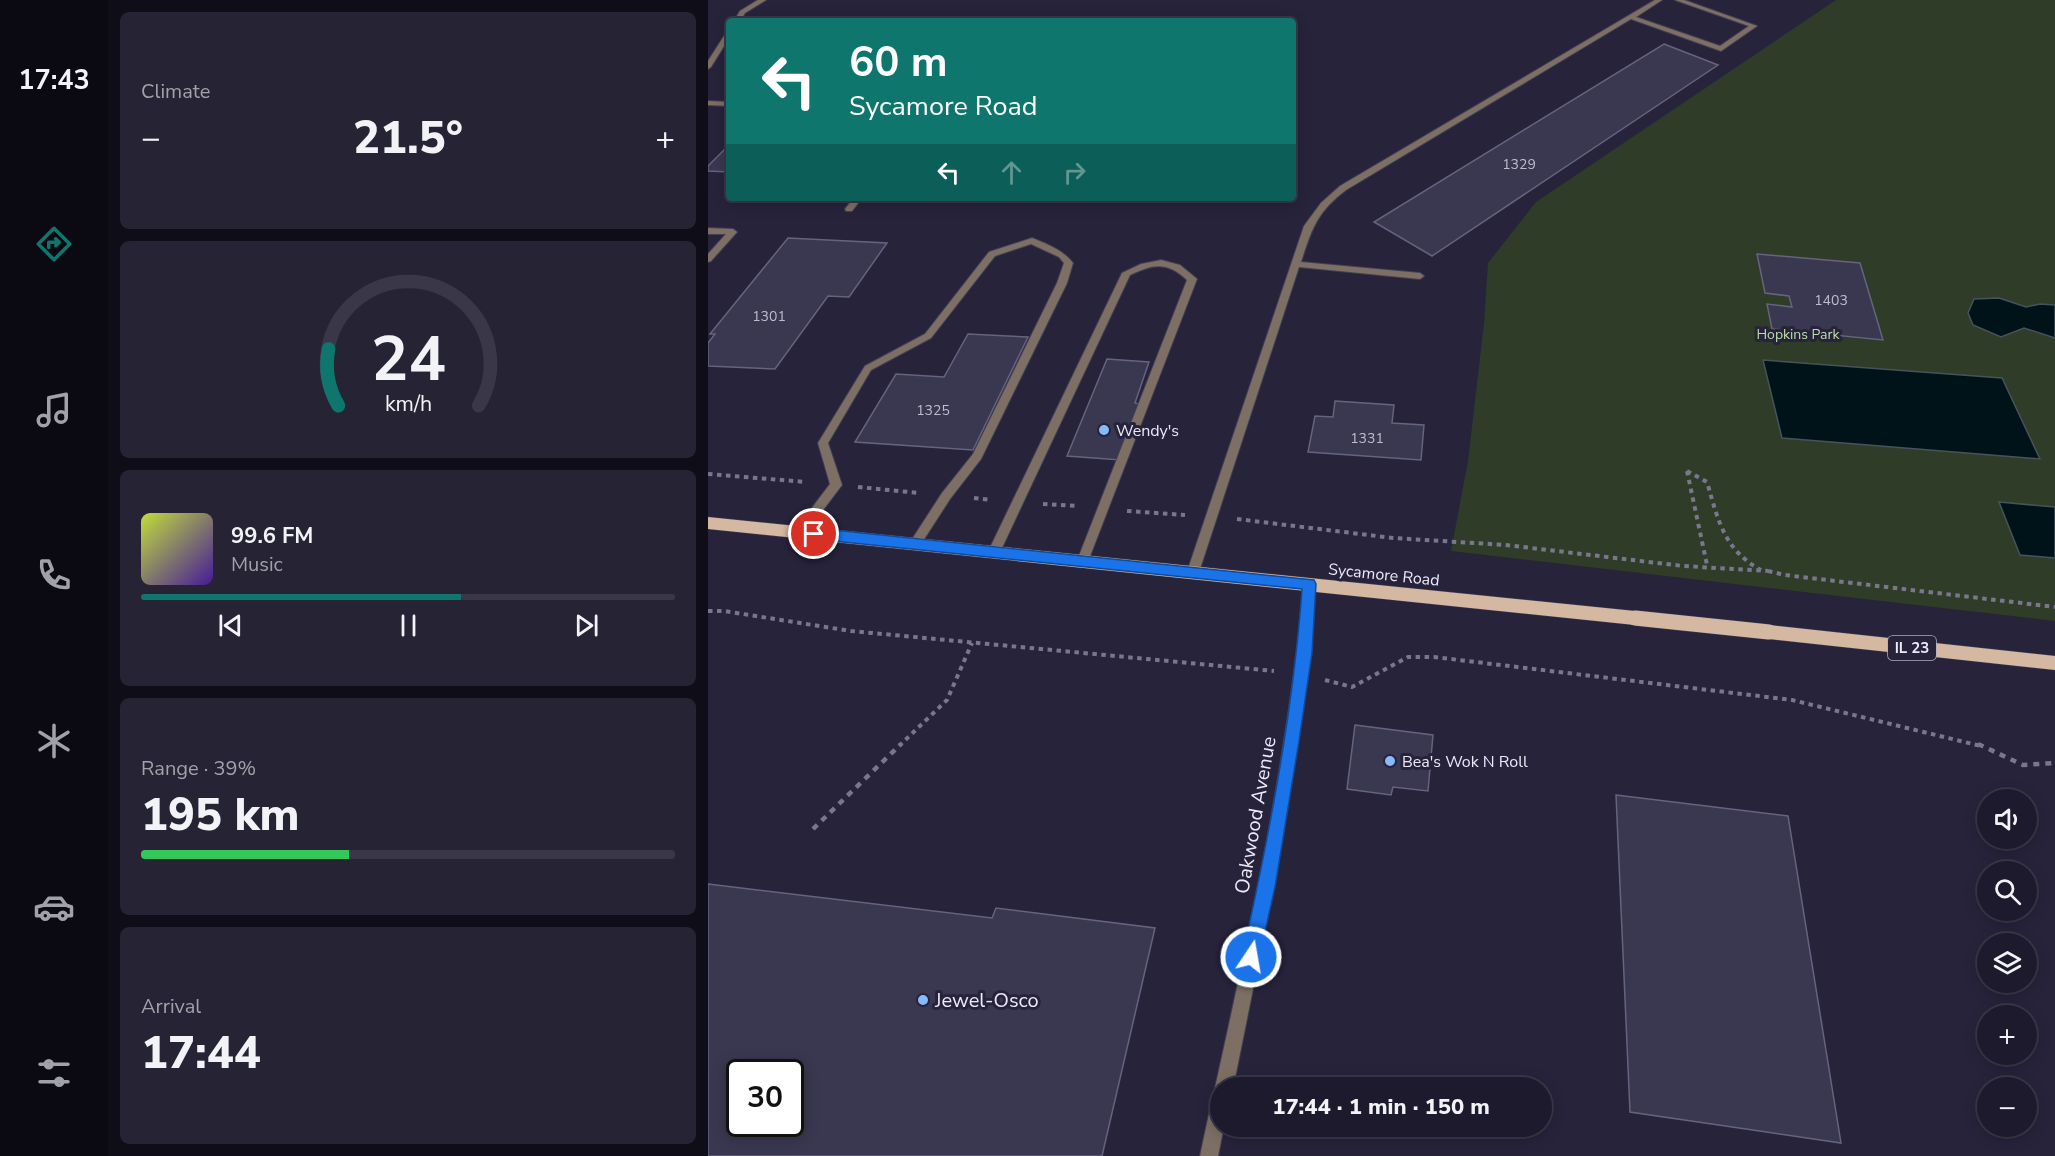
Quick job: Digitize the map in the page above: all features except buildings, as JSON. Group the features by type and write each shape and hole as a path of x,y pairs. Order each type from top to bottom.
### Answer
{"main road":[{"name":"Sycamore Road","path":"708,523 2055,663"}],"street":[{"path":"738,18 742,12 763,0"},
{"path":"1193,572 1308,226 1330,197 1659,0"},
{"path":"1631,17 1721,49 1754,26 1678,0"},
{"path":"708,67 726,38"},
{"path":"708,103 726,104"},
{"path":"849,208 855,201"},
{"path":"708,231 733,232 708,259"},
{"path":"800,532 836,485 827,461 824,443 868,368 928,336 992,254 1032,241 1047,247 1062,255 1069,263 1062,283 977,456 946,496 915,544"},
{"path":"994,552 1126,273 1143,265 1165,262 1181,268 1192,279 1083,561"},
{"path":"1295,264 1420,276"},
{"name":"Oakwood Avenue","path":"1226,1077 1266,887 1302,673 1310,584"},
{"path":"1209,1156 1213,1137"}],"path":[{"path":"1707,565 1687,471 1707,482 1718,523 1728,545 1743,560 1758,569 1785,575 2055,607"},
{"path":"708,611 724,611 851,631 1302,673 1352,687 1408,657 1434,657 1792,700 1905,729 1977,744 2023,765 2055,763"},
{"path":"813,829 947,700 972,643"}],"green space":[{"name":"Hopkins Park","path":"1836,0 2055,0 2055,621 1451,551 1468,461 1484,323 1488,263 1536,202"}],"shaded area":[{"path":"1999,298 2026,307 2040,304 2055,305 2055,338 2024,328 2001,337 1973,325 1968,313 1974,299"},
{"path":"1763,360 2002,378 2040,459 1782,438"},
{"path":"1999,502 2055,507 2055,558 2020,555"}],"place":[{"name":"Wendy's","path":"1104,430"},
{"name":"Bea's Wok N Roll","path":"1390,761"},
{"name":"Jewel-Osco","path":"923,1000"}],"route":[{"path":"814,534 1310,584 1305,653 1266,887 1251,957"}]}
